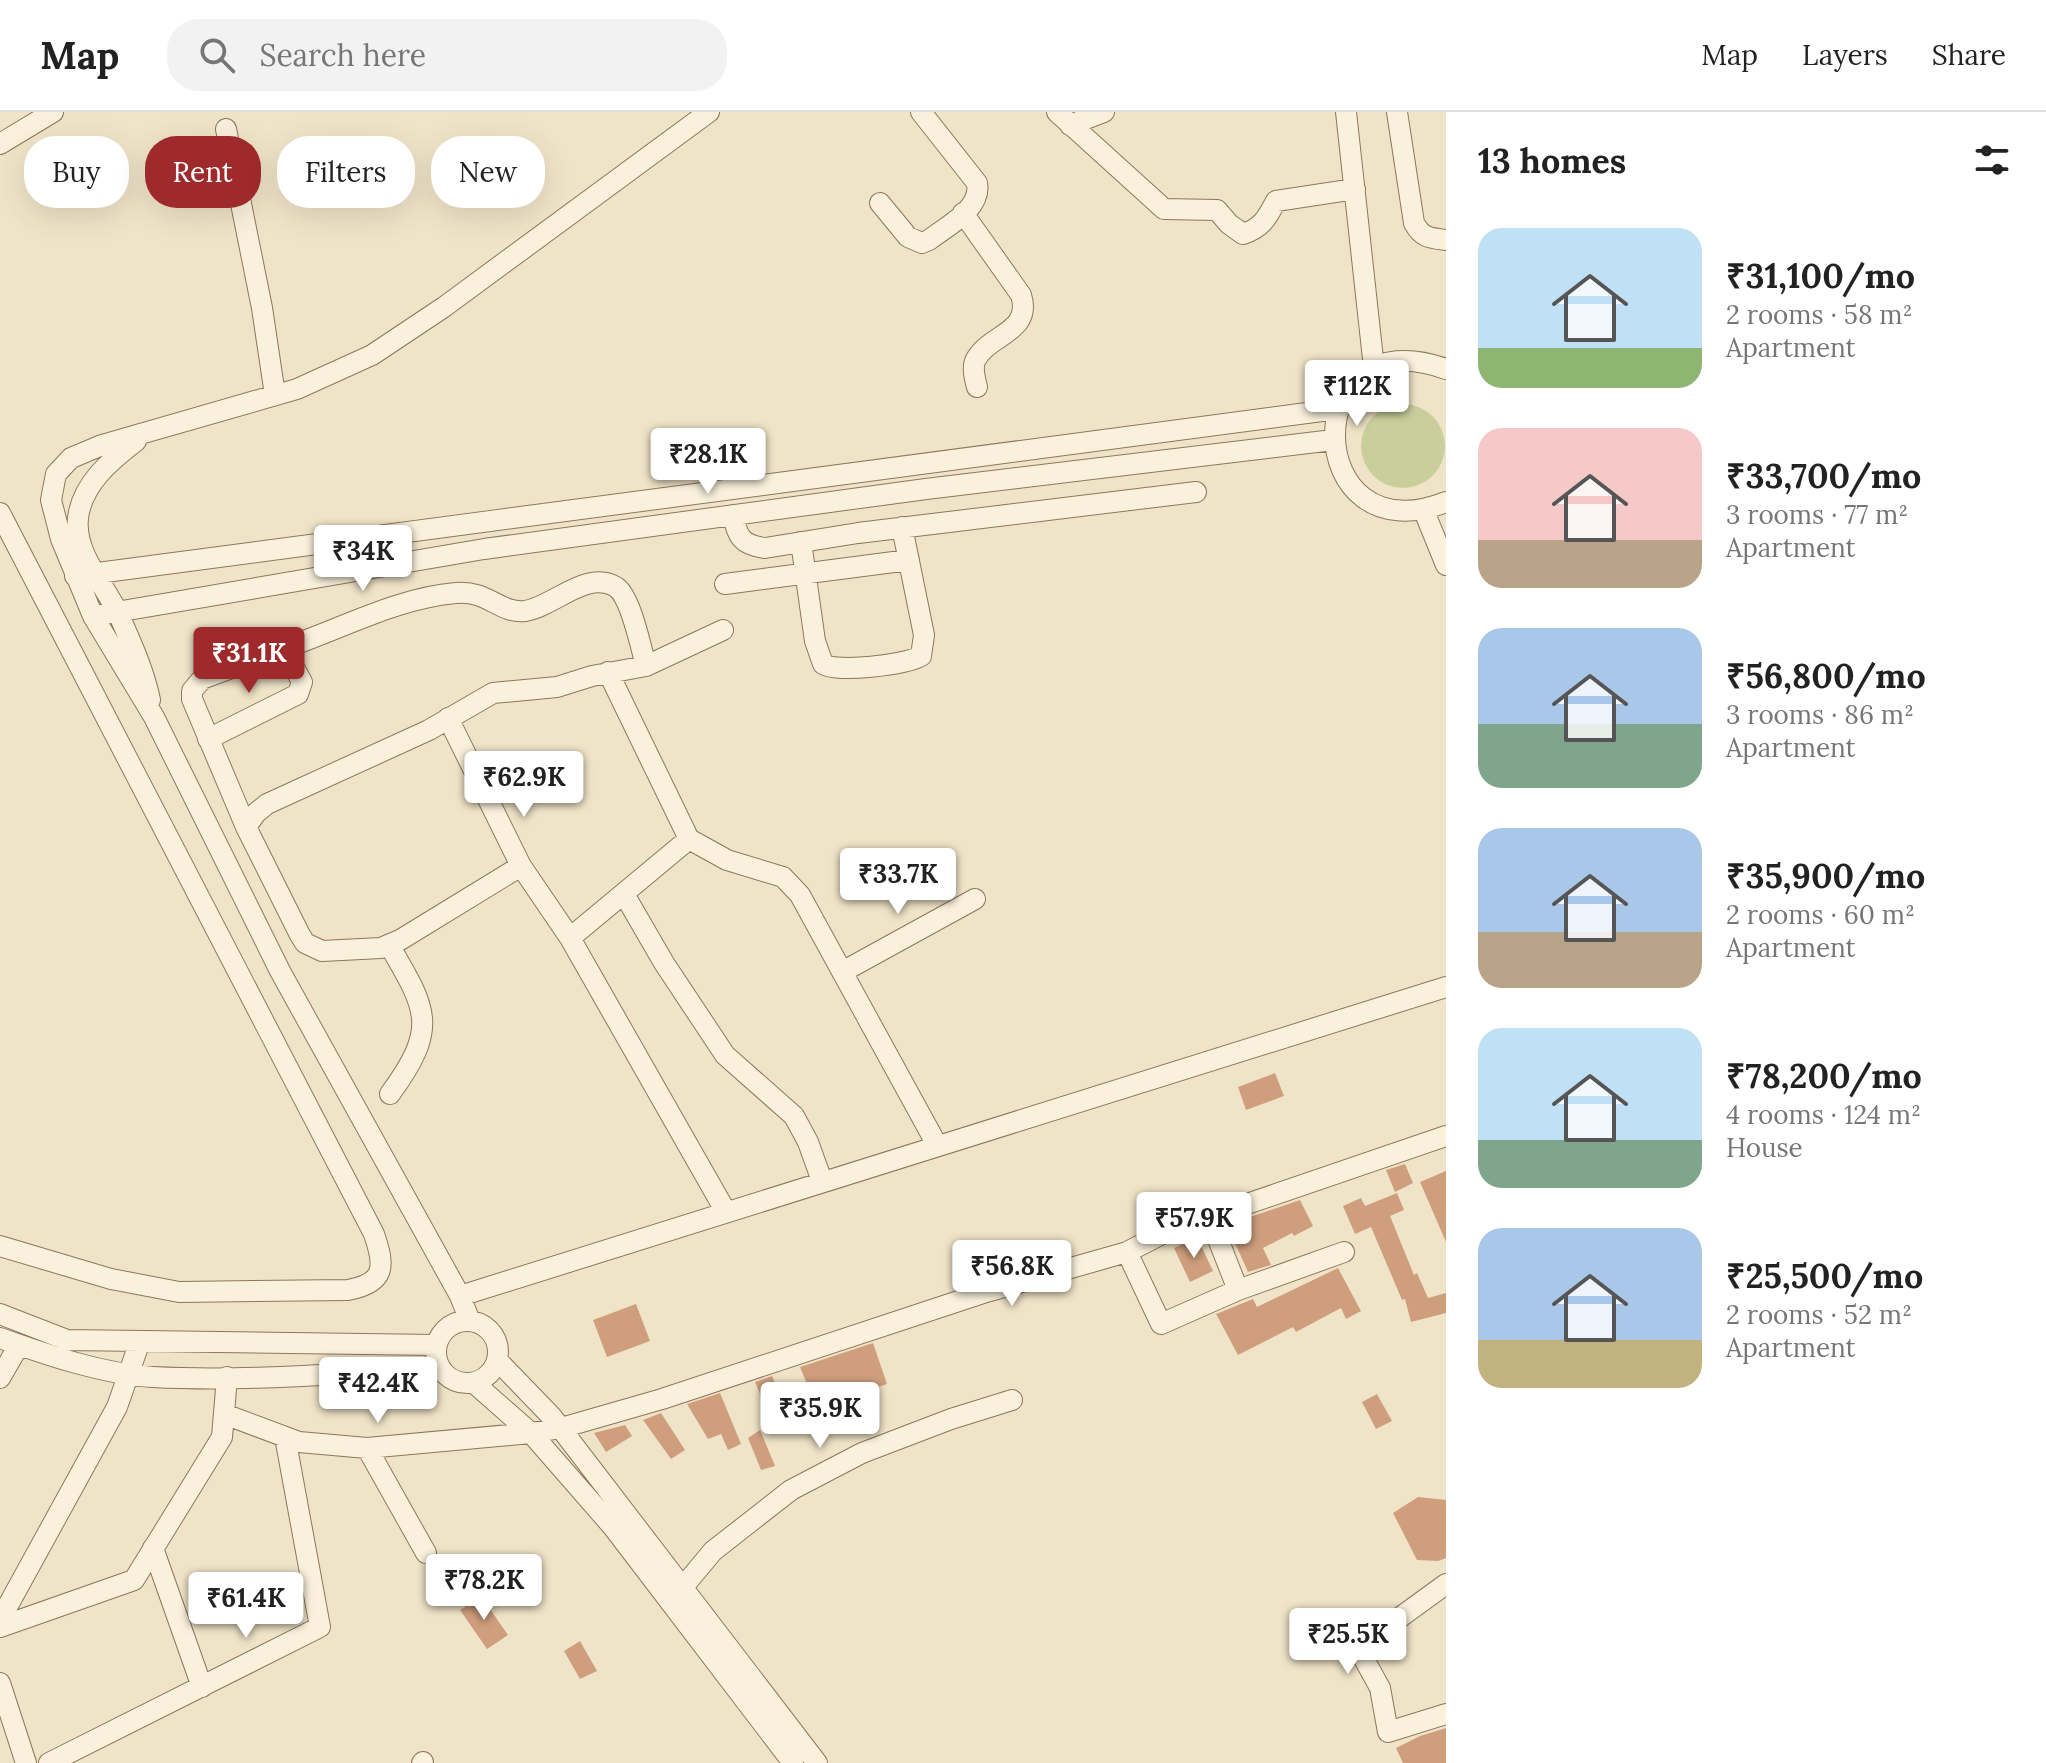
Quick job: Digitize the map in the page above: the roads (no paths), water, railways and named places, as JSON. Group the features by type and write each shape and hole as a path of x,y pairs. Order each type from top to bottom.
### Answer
{"street":[{"path":"0,144 53,112"},
{"path":"154,717 148,688 117,612 85,575 61,539 51,500 56,474 71,458 297,389 372,355 444,307 709,112"},
{"path":"880,203 908,237 922,243 963,213 976,199 977,183 921,112"},
{"path":"1063,118 1104,112"},
{"path":"1346,112 1374,368"},
{"path":"1397,112 1414,223 1426,238 1446,240"},
{"path":"1063,118 1164,209 1217,210 1243,234 1254,231 1265,222 1276,201 1355,189"},
{"path":"226,129 262,308 275,395"},
{"path":"963,213 1021,295 1024,304 1024,313 1017,324 975,361 973,370 977,387"},
{"path":"1446,369 1423,361 1398,360 1374,368 1357,380 1337,409 1333,440 1339,466 1353,488 1373,504 1398,512 1424,511 1446,502"},
{"path":"85,575 1337,409"},
{"path":"145,433 109,462 84,499 78,516 78,533 93,616 154,717 280,971 460,1296 470,1321"},
{"path":"93,616 484,549 1333,440"},
{"path":"733,515 741,541 765,548 902,527 1196,492"},
{"path":"1424,511 1446,565"},
{"path":"0,513 374,1234 382,1258 381,1270 375,1279 365,1287 348,1290 179,1292 111,1279 0,1246"},
{"path":"801,542 815,641 823,664 834,669 908,661 921,656 924,635 902,527"},
{"path":"725,584 909,560"},
{"path":"521,866 389,945 363,951 322,951 305,943 246,827 192,699 192,691 202,679 387,608 454,593 473,593 488,597 504,608 528,611 589,584 604,583 621,591 646,666"},
{"path":"246,827 267,804 429,730 493,693 557,687 608,672 646,666 723,630"},
{"path":"208,739 298,694 302,682 284,649"},
{"path":"608,672 689,839 727,860 783,877 800,895 937,1145"},
{"path":"448,718 521,866 570,938 726,1212"},
{"path":"570,938 689,839"},
{"path":"624,894 664,963 725,1055 794,1116 808,1142 822,1181"},
{"path":"842,972 975,899"},
{"path":"389,945 413,986 424,1018 420,1043 408,1070 390,1094"},
{"path":"460,1296 1446,987"},
{"path":"224,1414 299,1442 367,1448 561,1428 662,1399 983,1293 1127,1252 1168,1231 1209,1216 1446,1136"},
{"path":"1209,1216 1238,1290"},
{"path":"1127,1252 1161,1324 1238,1290 1344,1252"},
{"path":"0,1314 67,1340 436,1345"},
{"path":"474,1383 488,1376 497,1360 498,1349 489,1330 470,1321 461,1321 445,1329 436,1345 439,1368 450,1379 474,1383 531,1433 613,1527 793,1763"},
{"path":"0,1620 117,1407 140,1341"},
{"path":"0,1378 10,1342 53,1357 152,1377 279,1377 439,1368"},
{"path":"497,1360 561,1428 817,1763"},
{"path":"0,1627 134,1580 222,1437 227,1377"},
{"path":"683,1587 713,1551 791,1490 862,1453 951,1419 1012,1400"},
{"path":"49,1763 320,1627 285,1437"},
{"path":"367,1448 426,1553"},
{"path":"153,1548 202,1687"},
{"path":"1446,1584 1358,1648 1380,1688 1388,1732 1446,1714"},
{"path":"0,1683 26,1763"}]}
